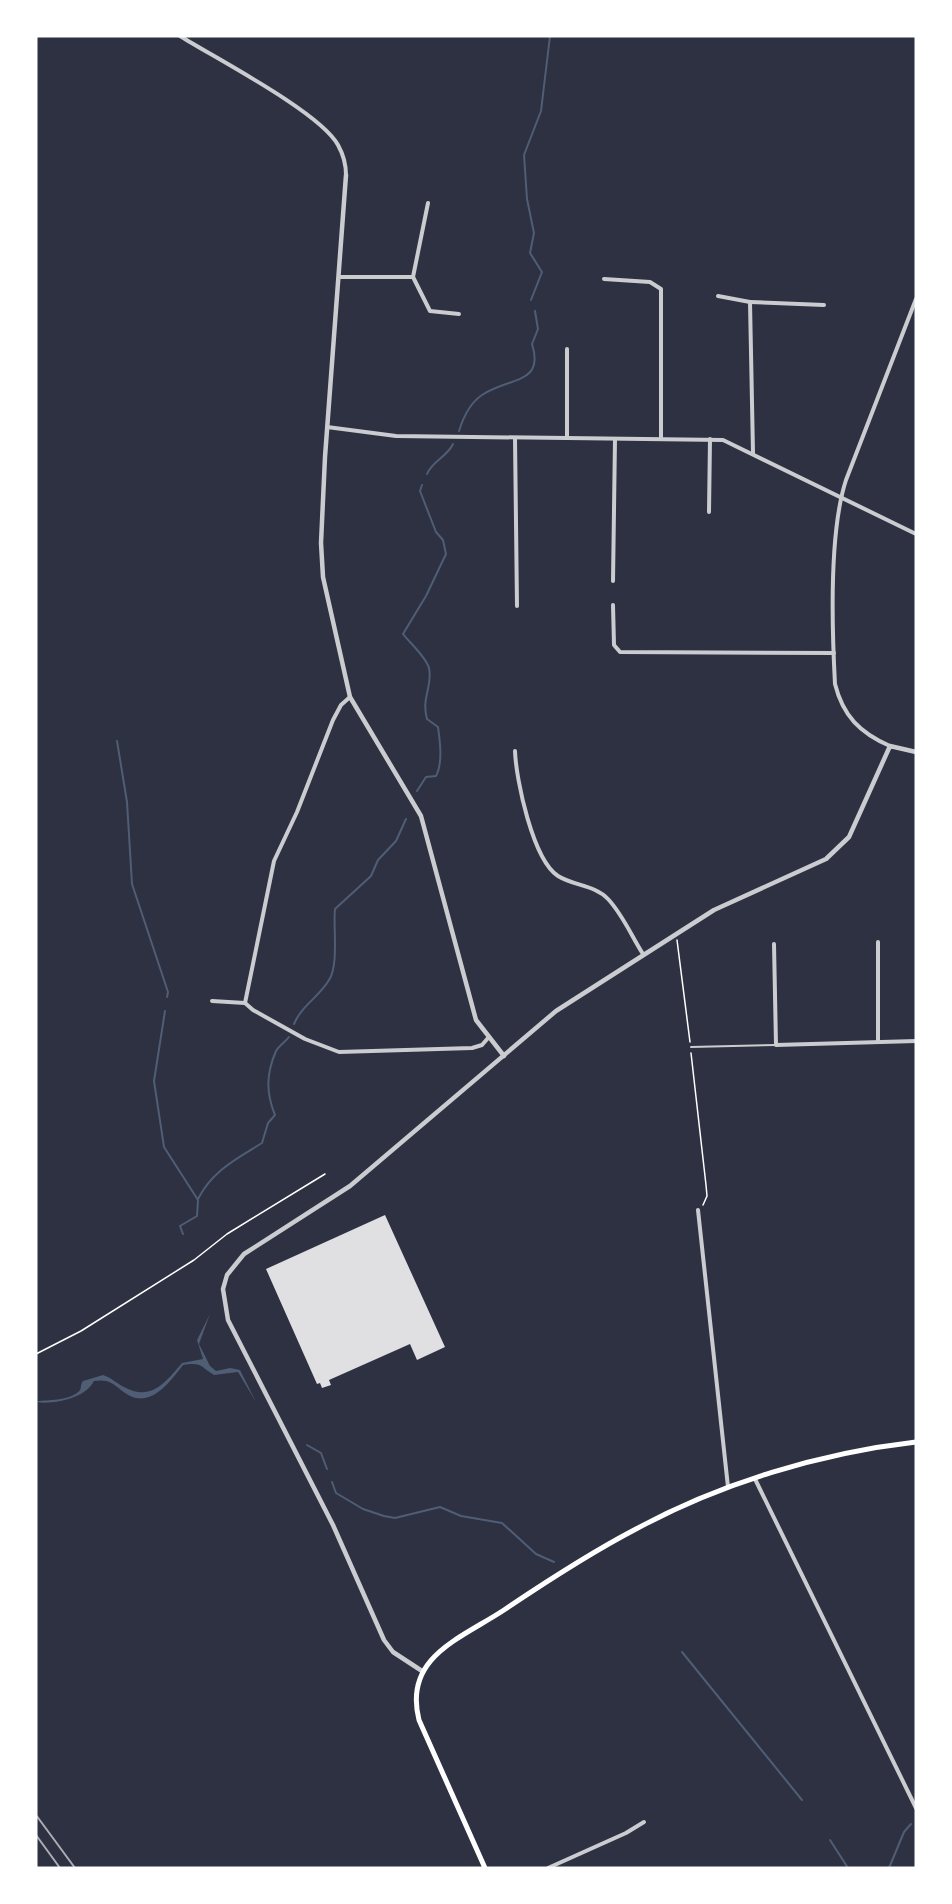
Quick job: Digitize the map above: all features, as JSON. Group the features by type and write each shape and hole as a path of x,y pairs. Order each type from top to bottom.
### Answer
{"main road":[{"path":"485,1868 419,1720 415,1694 422,1671 432,1658 605,1545 638,1527 729,1488 787,1468 916,1442"}],"street":[{"path":"180,36 306,114 337,143 346,166 327,427 321,566 350,697 421,816 476,1020 504,1056"},
{"path":"428,203 412,277 430,311 459,314"},
{"path":"339,277 412,277"},
{"path":"604,279 650,282 661,289 661,438"},
{"path":"718,296 750,302 824,305"},
{"path":"916,299 840,497 834,653 835,684 843,709 864,732 890,746 916,752"},
{"path":"750,302 753,453"},
{"path":"567,349 567,438"},
{"path":"327,427 396,436 723,440 916,534"},
{"path":"515,438 517,606"},
{"path":"613,581 615,439"},
{"path":"709,512 710,439"},
{"path":"613,605 614,645 620,652 834,653"},
{"path":"245,1003 274,861 297,812 333,720 341,705 350,697"},
{"path":"422,1671 393,1652 384,1640 333,1525 228,1320 223,1289 227,1275 244,1254 350,1186 556,1011 714,910 814,866 836,852 853,830 890,746"},
{"path":"515,752 515,764 530,825 547,864 559,877 593,889 607,898 643,954"},
{"path":"878,942 878,1041"},
{"path":"774,944 776,1045 916,1041"},
{"path":"212,1001 245,1003 253,1010 305,1039 339,1052 472,1048 482,1045 488,1038"},
{"path":"698,1210 729,1488"},
{"path":"755,1479 916,1808"},
{"path":"548,1868 626,1833 644,1822"}],"lane":[{"path":"691,1047 776,1045"}],"path":[{"path":"677,940 706,1185 705,1203 698,1210"},
{"path":"36,1354 81,1331 194,1260 227,1234 325,1174"}],"water":[{"path":"210,1314 199,1344 210,1366 216,1371 230,1368 240,1370 256,1402 238,1372 214,1375 194,1364 183,1365 164,1387 149,1397 131,1396 112,1383 98,1380 94,1381 84,1392 69,1399 36,1402 72,1396 80,1390 83,1381 103,1375 134,1391 150,1391 157,1388 182,1363 203,1359 197,1340"}],"building":[{"path":"385,1215 445,1347 417,1360 410,1344 329,1380 331,1385 322,1388 320,1383 317,1384 266,1269"}],"waterway":[{"path":"531,300 542,272 530,253 534,233 527,199 524,155 541,111 550,36"},
{"path":"459,431 468,411 478,398 492,389 522,378 533,367 535,357 532,344 538,329 535,311"},
{"path":"427,474 453,444"},
{"path":"417,791 426,777 436,776 440,758 440,739 438,727 427,719 425,704 430,681 429,668 403,634 426,596 446,554 443,540 436,532 420,491 422,485"},
{"path":"117,741 127,802 132,884 168,992 167,997"},
{"path":"294,1024 301,1012 325,986 332,973 335,956 335,909 371,876 378,860 396,841 406,819"},
{"path":"165,1011 154,1081 164,1147 198,1200 197,1216 180,1226 183,1234"},
{"path":"198,1199 218,1173 262,1143 268,1123 275,1115 269,1091 270,1068 276,1051 289,1037"},
{"path":"307,1445 321,1453 327,1469"},
{"path":"332,1482 336,1493 363,1509 384,1516 395,1518 440,1507 461,1516 502,1523 536,1554 554,1562"},
{"path":"682,1652 802,1800"},
{"path":"889,1868 904,1832 911,1824"},
{"path":"830,1840 848,1868"}],"railway":[{"path":"36,1815 75,1868"},
{"path":"36,1835 60,1868"}]}
